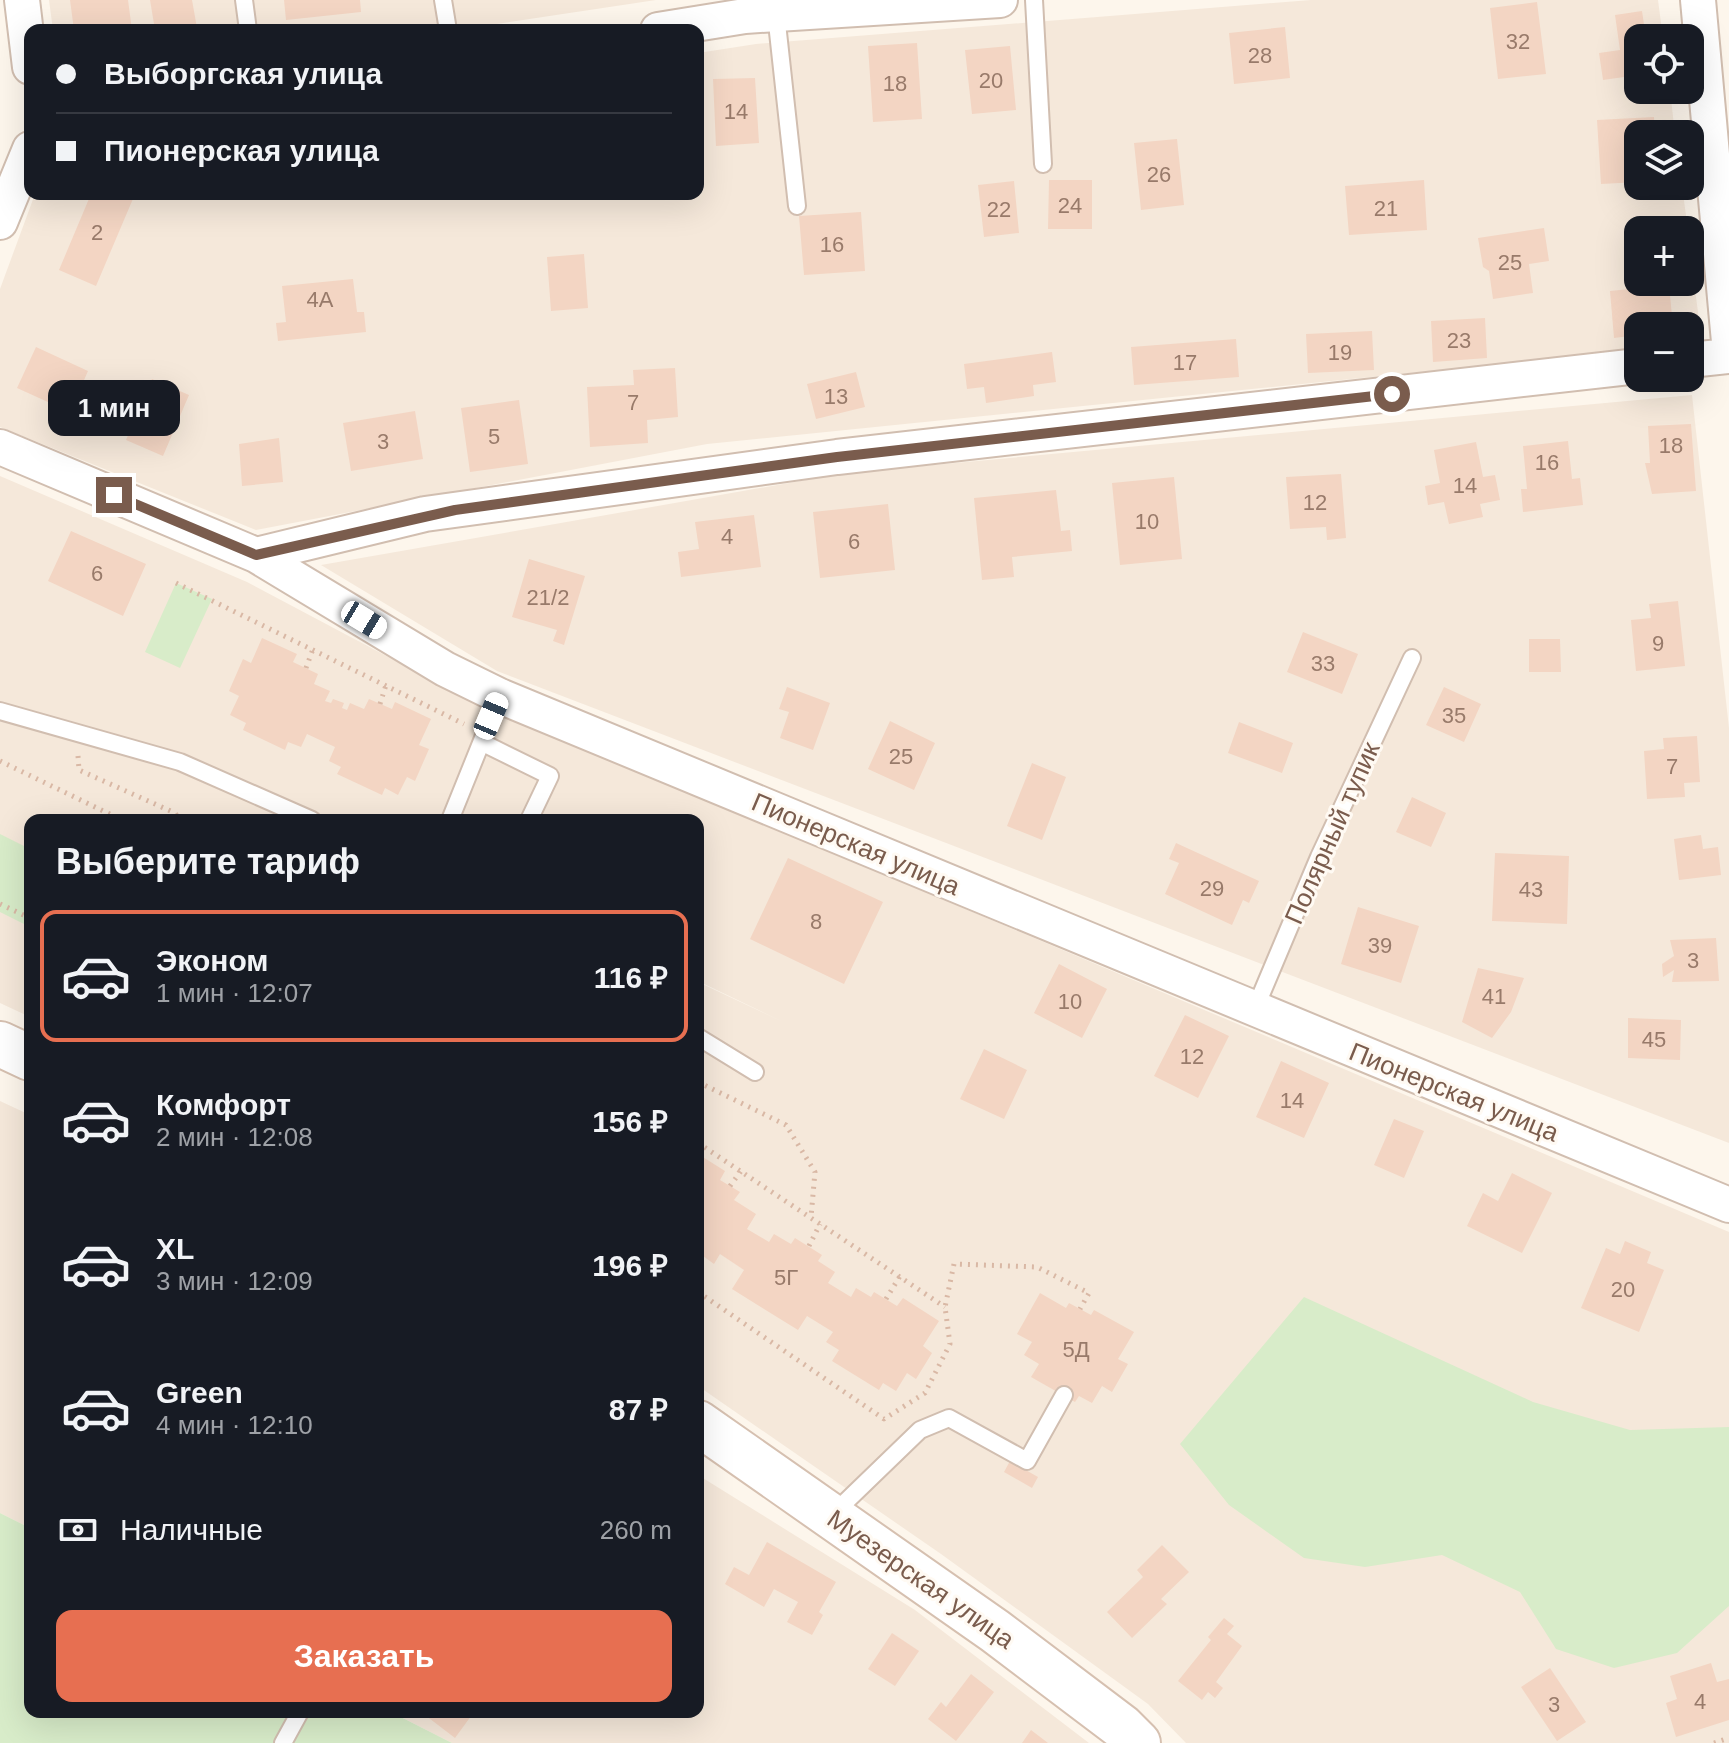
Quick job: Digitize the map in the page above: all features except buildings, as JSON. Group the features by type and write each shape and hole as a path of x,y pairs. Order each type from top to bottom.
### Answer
{"main road":[{"path":"0,1044 24,1055"},
{"name":"Муезерская улица","path":"704,1427 995,1631 1123,1738"}],"street":[{"path":"22,0 25,24"},
{"path":"687,24 754,10 1000,0"},
{"path":"1698,0 1729,342"},
{"path":"0,222 24,164"},
{"path":"1704,359 1729,356"},
{"path":"256,555 425,514 822,459 1624,368"},
{"name":"Пионерская улица","path":"0,447 256,555 445,669 500,696 1729,1205"}],"lane":[{"path":"244,0 247,24"},
{"path":"443,0 447,24"},
{"path":"1034,0 1043,164"},
{"path":"754,10 797,206"},
{"name":"Полярный тупик","path":"1255,1009 1319,857 1412,658"},
{"path":"453,814 500,696"},
{"path":"0,711 180,762 298,814"},
{"path":"484,739 550,776 532,814"},
{"path":"704,1041 755,1072"},
{"path":"831,1516 920,1430 949,1418 1027,1461 1064,1395"},
{"path":"283,1743 297,1718"}],"path":[{"path":"176,583 386,685 484,739"},
{"path":"306,668 313,649"},
{"path":"380,704 386,685"},
{"path":"76,732 79,770 176,814"},
{"path":"0,761 110,814"},
{"path":"0,904 24,915"},
{"path":"704,1085 786,1125 815,1172 811,1218"},
{"path":"704,1147 945,1307"},
{"path":"730,1186 741,1171"},
{"path":"809,1246 820,1224"},
{"path":"704,1296 884,1419 925,1393 950,1344 945,1307 954,1264 1037,1267 1089,1293 1080,1309"},
{"path":"886,1299 900,1276"},
{"path":"1714,1743 1729,1738"}],"shaded area":[{"path":"49,0 656,0 497,24 52,24"},
{"path":"1311,0 1658,0 1661,24 1624,24 1624,104 1672,104 1673,120 1624,120 1624,200 1684,200 1686,216 1624,216 1624,296 1696,296 1698,312 1624,312 1624,351 707,444 256,530 0,427 0,289 33,200 704,200 704,52 756,44"},
{"path":"1692,395 1729,728 1729,1143 497,671 321,565 846,473"},
{"path":"0,476 247,582 460,695 1729,1232 1729,1743 1186,1743 1148,1704 941,1554 704,1390 704,985 783,1022 704,984 704,814 24,814 24,1014 0,1003"},
{"path":"0,1101 24,1112 24,1525 0,1513"},
{"path":"704,1479 915,1610 1089,1743 452,1743 403,1718 704,1718"}],"green space":[{"path":"176,583 212,599 180,668 145,652"},
{"path":"0,834 24,846 24,924 0,912"},
{"path":"1304,1297 1533,1402 1630,1430 1729,1427 1729,1606 1677,1653 1614,1668 1556,1649 1520,1592 1442,1555 1365,1567 1304,1558 1229,1505 1180,1444"},
{"path":"0,1513 24,1525 24,1718 403,1718 452,1743 0,1743"}],"route":[{"path":"114,495 256,555 425,514 837,457 1392,394"}]}
